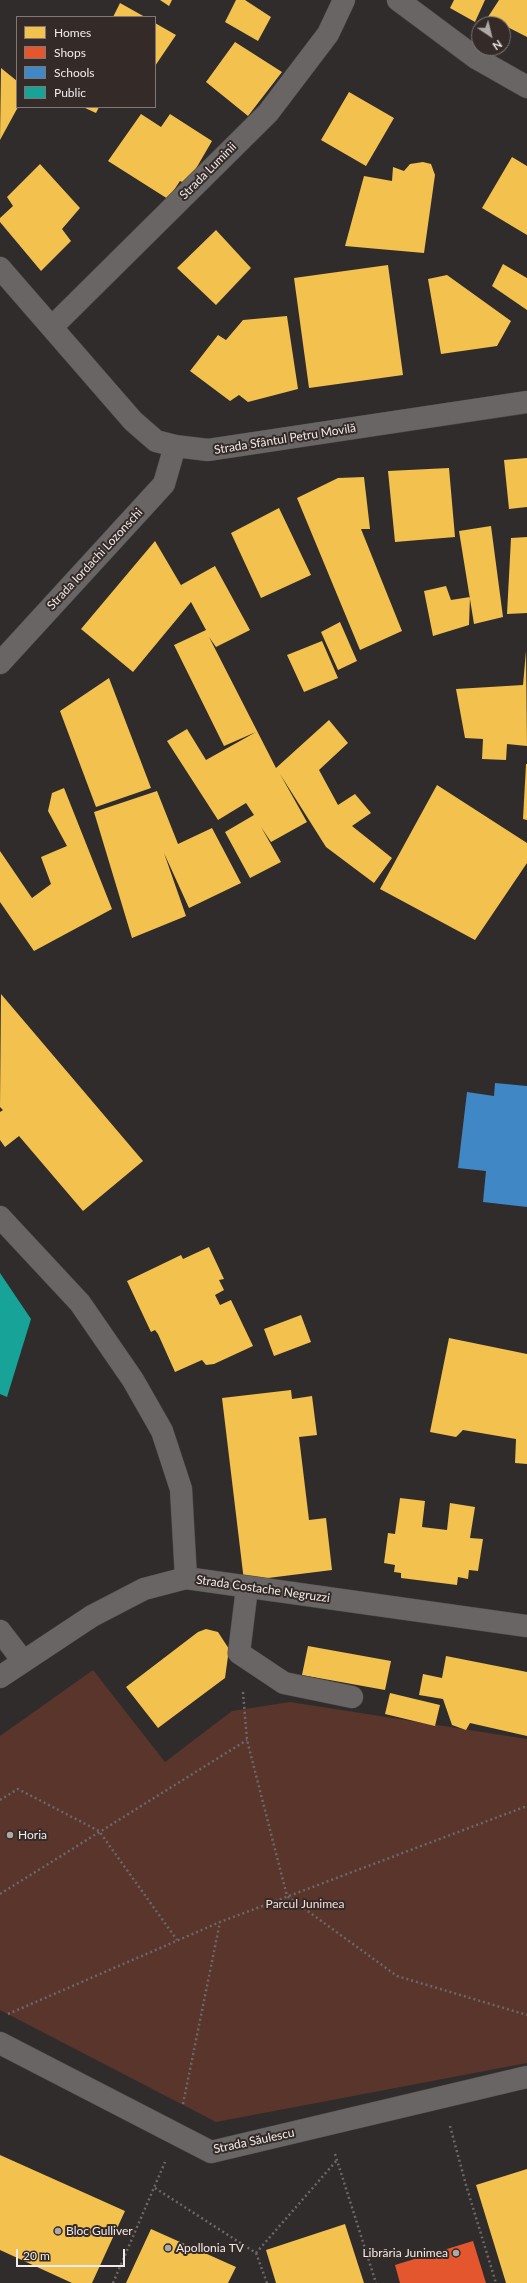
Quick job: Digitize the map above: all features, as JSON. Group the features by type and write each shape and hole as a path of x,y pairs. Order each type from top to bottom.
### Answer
{"street":[{"name":"Strada Luminii","path":"52,327 268,113 328,34 344,0"},
{"path":"398,0 476,58 527,87"},
{"name":"Strada Sfântul Petru Movilă","path":"0,268 133,421 156,441 175,446 208,450 527,402"},
{"name":"Strada Iordachi Lozonschi","path":"0,663 164,484 175,446"},
{"path":"0,1217 80,1304 133,1380 162,1431 181,1490 186,1578"},
{"name":"Strada Costache Negruzzi","path":"0,1677 23,1660 92,1616 144,1589 186,1578 247,1588 527,1626"},
{"path":"247,1588 239,1653 284,1683 352,1697"},
{"path":"0,1631 23,1660"},
{"name":"Strada Săulescu","path":"0,2043 211,2152 527,2077"}],"path":[{"path":"239,1653 247,1740 287,1896 397,1976 527,2015"},
{"path":"0,1893 247,1740"},
{"path":"0,1800 18,1789 99,1831 177,1940"},
{"path":"7,2014 220,1922 527,1806"},
{"path":"177,2134 220,1922"},
{"path":"443,2098 466,2185 496,2283"},
{"path":"326,2125 376,2283"},
{"path":"256,2253 337,2160"},
{"path":"113,2283 155,2188 256,2253 267,2283"}],"green space":[{"name":"Parcul Junimea","path":"93,1670 165,1762 232,1711 290,1702 527,1739 527,2063 216,2122 0,2010 0,1736"}],"building: Homes":[{"path":"160,0 172,0 169,6"},
{"path":"236,0 245,0 271,17 258,41 225,22"},
{"path":"454,0 485,0 478,16 471,16 471,20 450,8"},
{"path":"499,0 527,0 527,37 511,29 511,16 489,16"},
{"path":"120,3 143,16 114,16"},
{"path":"156,24 176,35 156,65"},
{"path":"235,42 282,72 248,116 206,82"},
{"path":"1,68 16,80 16,108 17,108 0,140"},
{"path":"349,92 394,118 366,166 321,140"},
{"path":"85,108 98,108 96,113"},
{"path":"141,114 161,127 170,114 212,141 187,184 180,181 168,199 108,161"},
{"path":"512,157 527,166 527,235 482,208"},
{"path":"423,162 431,164 435,175 424,253 345,246 364,176 392,181 393,167 404,171 410,164"},
{"path":"40,164 80,208 62,229 71,241 41,271 0,222 0,218 13,206 7,197"},
{"path":"216,230 251,268 216,305 177,268"},
{"path":"503,264 527,278 527,310 492,286"},
{"path":"388,265 403,375 309,388 294,278"},
{"path":"447,275 511,321 497,346 441,354 428,279"},
{"path":"287,316 298,389 248,402 239,395 230,401 190,371 218,335 226,340 243,320"},
{"path":"527,458 527,507 509,509 504,460"},
{"path":"449,468 455,537 395,542 388,471"},
{"path":"364,477 370,529 361,529 402,631 360,650 297,498 338,478"},
{"path":"279,508 311,575 261,598 231,533"},
{"path":"491,526 503,617 474,624 459,531"},
{"path":"527,537 527,613 507,614 511,538"},
{"path":"155,541 185,592 181,585 215,566 250,630 216,647 209,637 276,768 329,720 348,743 319,770 338,805 355,794 371,813 352,826 392,858 374,883 326,847 280,774 307,822 271,842 261,827 281,862 250,878 225,832 254,815 246,803 218,820 167,741 187,729 206,760 256,732 224,746 174,645 206,630 191,602 133,672 81,629"},
{"path":"446,586 451,600 470,597 469,625 433,636 424,591"},
{"path":"340,622 357,661 338,670 321,632"},
{"path":"322,641 338,678 304,692 287,655"},
{"path":"526,651 527,746 507,744 506,760 482,759 483,739 465,738 456,689 523,685"},
{"path":"109,678 151,788 96,807 60,711"},
{"path":"527,764 527,820 523,819"},
{"path":"437,785 527,843 527,863 475,940 380,889"},
{"path":"64,788 112,909 34,951 0,902 0,851 32,898 51,884 41,857 67,846 48,811 52,793"},
{"path":"157,791 178,844 212,828 241,883 189,908 164,853 186,916 132,938 94,812"},
{"path":"1,994 143,1161 83,1211 19,1136 5,1147 0,1140 0,1112 3,1110 0,1107"},
{"path":"209,1247 224,1279 219,1280 224,1290 215,1295 220,1305 231,1300 253,1346 214,1364 206,1365 202,1360 175,1372 158,1334 155,1330 151,1332 127,1281 181,1255 183,1259"},
{"path":"301,1315 311,1342 274,1356 264,1329"},
{"path":"449,1338 527,1354 527,1464 515,1463 516,1439 463,1430 456,1437 430,1432"},
{"path":"291,1390 292,1399 312,1396 317,1435 299,1437 309,1520 326,1518 332,1570 244,1581 222,1398"},
{"path":"400,1498 425,1501 422,1527 447,1530 450,1503 475,1507 470,1538 483,1539 478,1571 469,1570 468,1579 458,1577 457,1585 401,1578 401,1573 394,1572 395,1565 384,1563 388,1533 395,1534"},
{"path":"206,1629 218,1632 229,1649 225,1678 158,1728 126,1687 198,1632"},
{"path":"308,1646 391,1661 385,1690 302,1675"},
{"path":"446,1656 527,1672 527,1736 470,1723 466,1730 452,1725 443,1699 419,1695 423,1674 442,1678"},
{"path":"390,1693 440,1705 435,1726 385,1714"},
{"name":"Bloc Gulliver","path":"0,2155 125,2211 92,2283 72,2283 0,2250"},
{"path":"527,2169 527,2283 506,2283 476,2185"},
{"path":"345,2224 364,2283 276,2283 266,2250"},
{"name":"Apollonia TV","path":"151,2229 236,2267 228,2283 126,2283"}],"building: Shops":[{"name":"Librăria Junimea","path":"473,2241 486,2283 400,2283 395,2265"}],"building: Schools":[{"path":"495,1083 527,1086 527,1207 483,1202 486,1171 458,1168 467,1092 494,1096"}],"building: Public":[{"path":"0,1273 31,1319 7,1397 0,1394"}],"place":[{"name":"Horia","path":"10,1835"},
{"name":"Bloc Gulliver","path":"58,2231"},
{"name":"Apollonia TV","path":"168,2248"},
{"name":"Librăria Junimea","path":"456,2253"}]}
